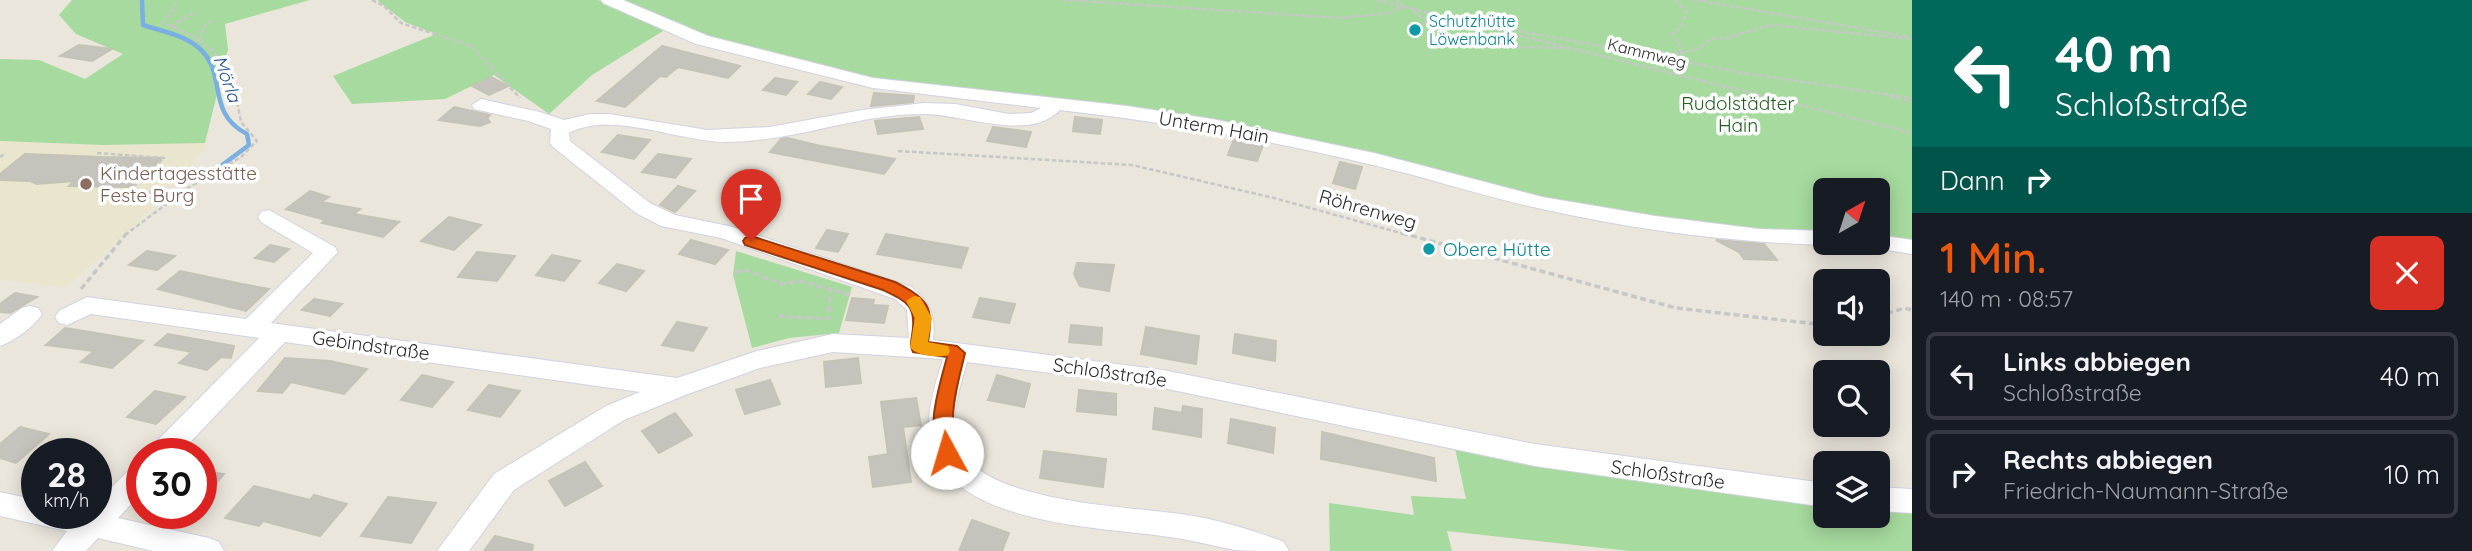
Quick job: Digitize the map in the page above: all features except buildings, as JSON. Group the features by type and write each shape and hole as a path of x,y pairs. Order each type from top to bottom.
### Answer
{"street":[{"name":"Unterm Hain","path":"609,0 702,40 873,83 1212,125 1374,159 1542,203 1655,223 1759,236 1813,238"},
{"path":"919,347 923,318 918,305 909,296 867,279 725,232 657,216 560,143 557,135 570,123 598,119 707,136 740,137 889,109 953,110 1031,120 1049,113 1055,104"},
{"path":"481,106 533,116 564,127"},
{"path":"252,328 336,248 269,217"},
{"path":"1890,244 1912,247"},
{"name":"Gebindstraße","path":"67,317 87,304 606,379 679,387"},
{"path":"0,337 30,314"},
{"path":"178,438 280,332"},
{"name":"Schloßstraße","path":"452,551 504,482 615,413 757,360 833,343 919,347 1163,379 1535,455 1813,493"},
{"path":"957,353 944,406 943,431 947,453 975,484 999,496 1042,506 1188,527 1257,544 1274,551"},
{"path":"606,379 615,413"},
{"path":"112,506 126,491"},
{"path":"1890,500 1912,501"},
{"path":"0,504 21,508"},
{"path":"112,528 209,551"},
{"path":"67,551 89,529"}],"path":[{"path":"80,290 90,282 123,236 209,175 228,167 247,153 257,141 241,122 237,101 229,95 218,58 207,44 163,23 175,5 175,0"},
{"path":"372,0 384,6 401,23 471,46 517,94"},
{"path":"1063,0 1342,18 1385,13 1404,7"},
{"name":"Kammweg","path":"1376,0 1912,133"},
{"path":"1396,0 1404,7"},
{"path":"1674,0 1686,11 1682,26 1672,34 1681,44 1678,60"},
{"path":"1695,0 1912,38"},
{"path":"1413,9 1435,31 1449,37 1484,44 1575,48"},
{"path":"172,26 196,12"},
{"path":"200,41 203,27 212,21"},
{"path":"1464,21 1749,74 1912,100"},
{"path":"1630,51 1691,53 1704,48 1709,39 1726,38 1770,25 1912,38"},
{"name":"Röhrenweg","path":"898,150 1132,165 1275,198 1676,308 1813,324"},
{"path":"0,157 6,153"},
{"path":"97,153 164,158 130,190 151,192 150,198 139,202 118,202"},
{"path":"736,272 745,269 780,284 799,281 863,296"},
{"path":"778,316 828,319 831,290"},
{"path":"1890,313 1912,310"}],"shaded area":[{"name":"Kindertagesstätte Feste Burg","path":"0,141 103,145 205,143 205,149 141,220 67,287 0,280"}],"green space":[{"path":"72,0 310,0 225,24 228,49 205,143 103,145 0,141 0,59 39,60 85,79 123,54 76,34 59,15"},
{"path":"377,0 598,0 666,29 592,75 549,114 494,75 445,99 352,104 333,76 436,34 405,22"},
{"name":"Rudolstädter Hain","path":"615,0 1912,0 1912,242 1890,239 1890,178 1813,178 1813,233 1742,230 1554,202 1376,157 857,76 697,36"},
{"path":"736,251 852,287 839,333 789,338 752,348 733,275"},
{"path":"1455,448 1813,500 1813,528 1890,528 1890,506 1912,508 1912,551 1630,551 1447,531 1452,551 1330,551 1329,503 1414,515 1411,496 1466,499"}],"waterway":[{"name":"Mörla","path":"142,0 143,25 186,40 208,58 226,115 247,134 249,145 209,175"}],"slow traffic":[{"path":"914,301 923,318 919,347 942,351"}],"place":[{"name":"Schutzhütte Löwenbank","path":"1415,30"},
{"name":"Kindertagesstätte Feste Burg","path":"86,184"},
{"name":"Obere Hütte","path":"1429,249"}],"route":[{"path":"751,241 889,286 909,296 918,305 923,318 919,347 957,353 944,406 943,431 947,453"}]}
